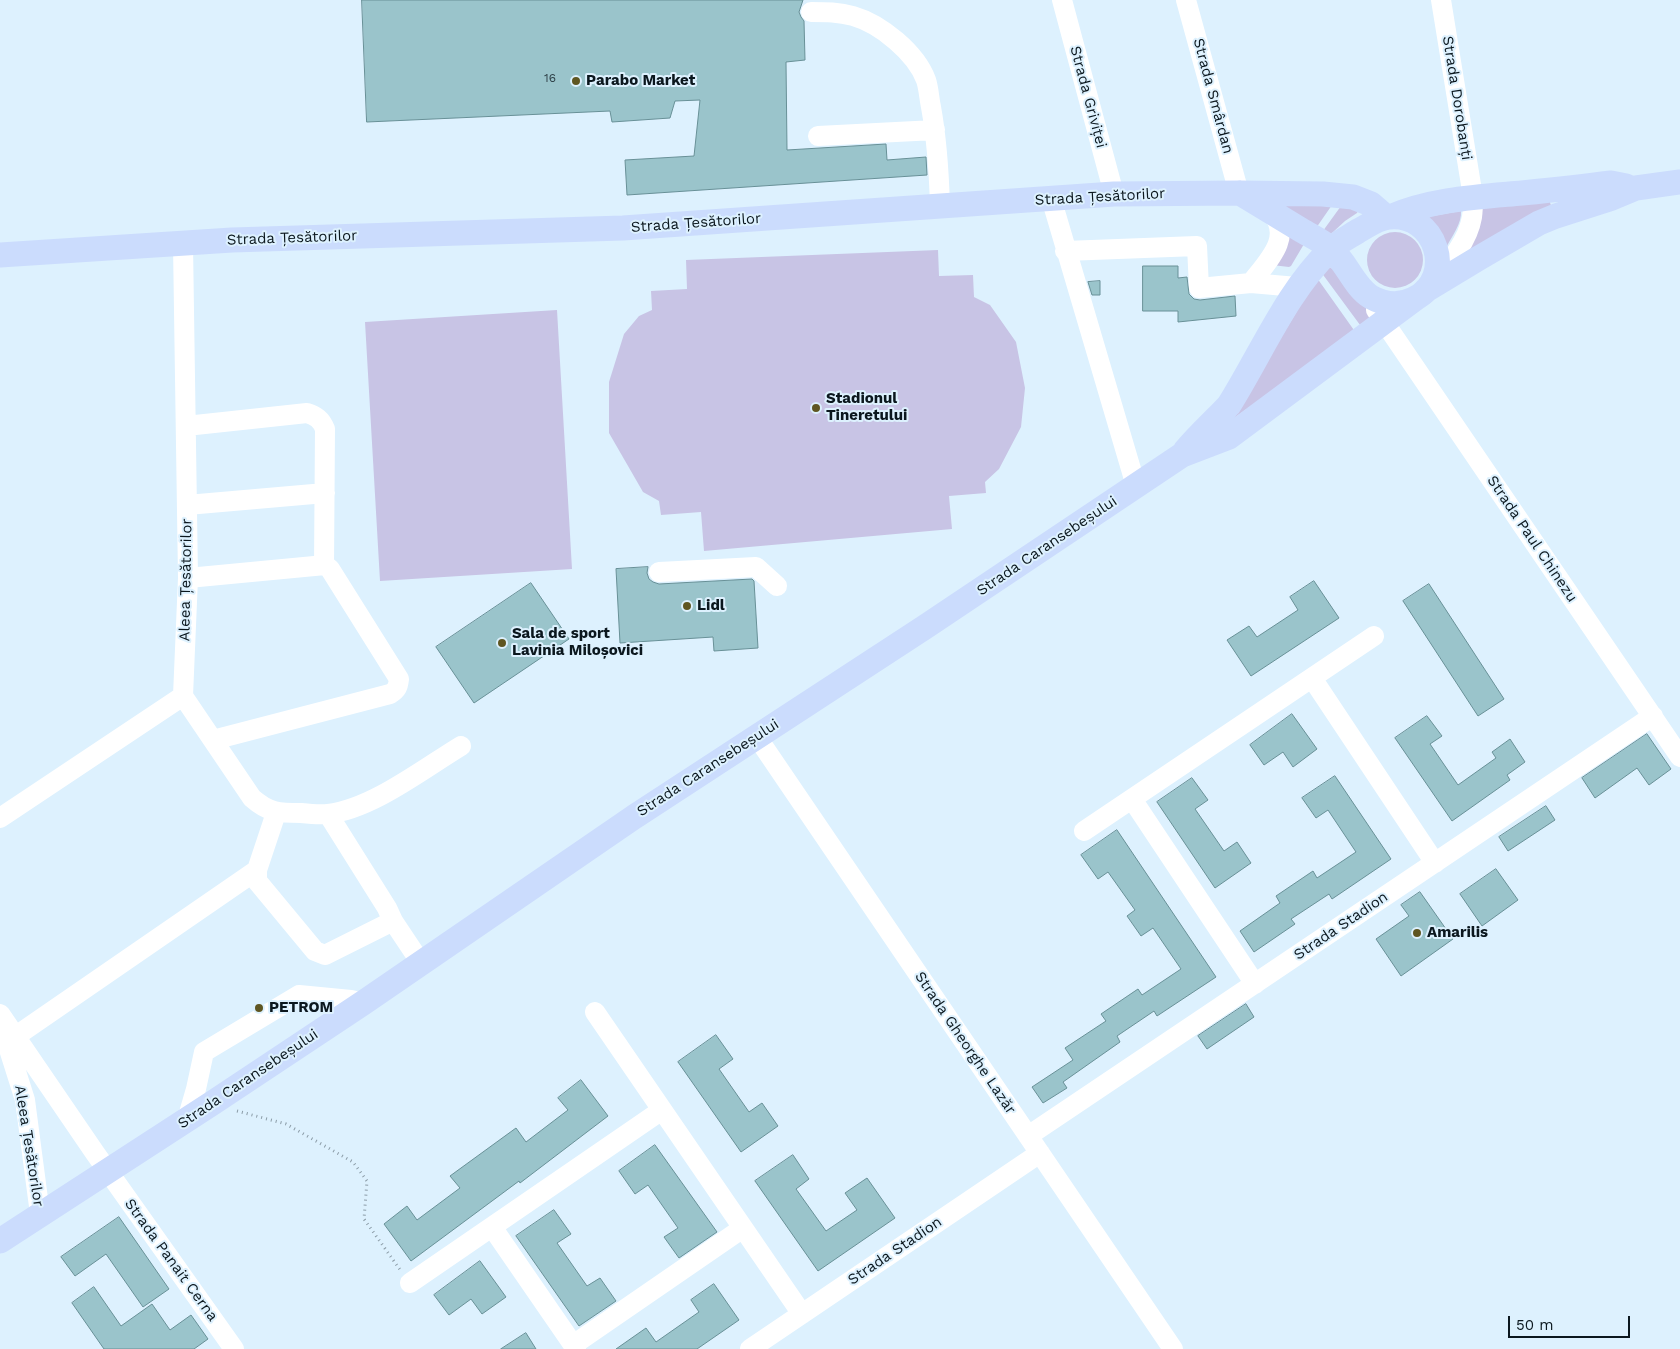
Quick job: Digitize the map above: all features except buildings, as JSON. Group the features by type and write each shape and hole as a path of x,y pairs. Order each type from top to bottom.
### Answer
{"main road":[{"path":"1182,455 1198,434 1229,405 1297,287 1331,249 1381,220 1410,208 1435,202 1473,197 1611,183 1636,188 1680,182"},
{"name":"Strada Caransebeșului","path":"0,1241 363,1003 634,817 925,627 1182,455 1229,437 1385,322 1425,289 1539,223 1636,188"},
{"path":"1239,193 1331,249 1357,283 1369,296 1380,302 1392,304 1405,303 1425,289 1437,269 1438,257 1430,235 1412,220 1401,217 1381,220 1356,238 1351,251 1351,265 1357,283"},
{"name":"Strada Țesătorilor","path":"0,255 232,240 623,228 1114,194 1323,194 1353,197 1371,204 1381,220"}],"street":[{"name":"Strada Griviței","path":"1062,0 1114,194"},
{"name":"Strada Smârdan","path":"1186,0 1239,193"},
{"name":"Strada Dorobanți","path":"1425,289 1451,261 1464,238 1472,218 1473,197 1441,0"},
{"path":"812,12 837,12 855,17 881,29 906,50 918,65 926,81 935,130 940,206"},
{"path":"818,136 935,130"},
{"path":"1051,198 1065,251 1136,486"},
{"path":"1251,283 1278,245 1280,226 1278,219 1271,212"},
{"name":"Aleea Țesătorilor","path":"182,696 188,578 183,244"},
{"path":"1065,251 1197,246 1198,288 1251,283 1297,287"},
{"name":"Strada Paul Chinezu","path":"1357,283 1680,757"},
{"path":"186,426 307,413 316,416 322,421 325,428 324,566"},
{"path":"187,504 325,493"},
{"path":"188,578 324,566 330,570 398,679 398,686 390,694 213,740"},
{"path":"659,572 756,567 777,586"},
{"path":"1084,830 1374,636"},
{"path":"1312,678 1435,863"},
{"path":"0,818 182,696 252,798 263,808 276,813 328,814 352,807 386,793 460,746"},
{"name":"Strada Stadion","path":"1028,1136 1653,716"},
{"name":"Strada Gheorghe Lazăr","path":"757,737 1174,1349"},
{"path":"1132,799 1255,984"},
{"path":"276,813 257,870 257,881 315,951 324,955 393,921"},
{"path":"328,814 387,908 393,921 421,963"},
{"path":"16,1036 257,870"},
{"path":"187,1120 204,1052 299,995 363,1003"},
{"path":"595,1012 802,1314"},
{"name":"Aleea Țesătorilor","path":"0,1014 108,1171"},
{"name":"Aleea Țesătorilor","path":"0,1020 25,1100 40,1214"},
{"path":"410,1283 662,1110"},
{"name":"Strada Stadion","path":"750,1349 1040,1153"},
{"name":"Strada Panait Cerna","path":"108,1171 234,1349"},
{"path":"492,1227 574,1347 743,1228"}],"path":[{"path":"211,1104 286,1124 353,1162 368,1181 364,1219 410,1283"}],"shaded area":[{"path":"1549,200 1552,208 1460,257 1480,209"},
{"path":"1262,201 1332,205 1314,231"},
{"path":"1341,206 1359,208 1357,213 1332,233 1320,235"},
{"path":"1461,211 1458,225 1447,246 1421,218"},
{"path":"1284,232 1304,244 1289,267 1272,265"},
{"path":"1389,232 1401,232 1411,236 1419,244 1423,260 1419,276 1411,284 1401,288 1389,288 1379,284 1371,276 1367,266 1367,254 1371,244 1379,236"},
{"name":"Stadionul Tineretului","path":"938,250 939,276 973,275 974,297 990,305 1016,342 1025,388 1021,427 999,469 985,482 986,493 949,496 952,529 704,551 701,512 661,515 659,501 643,492 609,433 609,382 624,334 639,316 652,310 651,291 687,289 686,260"},
{"path":"1327,265 1342,276 1374,318 1363,329 1321,272"},
{"path":"1317,278 1356,333 1231,420"},
{"path":"557,310 572,569 380,581 365,322"}],"place":[{"name":"Parabo Market","path":"576,81"},
{"name":"Stadionul Tineretului","path":"816,408"},
{"name":"Lidl","path":"687,606"},
{"name":"Sala de sport Lavinia Miloșovici","path":"502,643"},
{"name":"Amarilis","path":"1417,933"},
{"name":"PETROM","path":"259,1008"}]}
